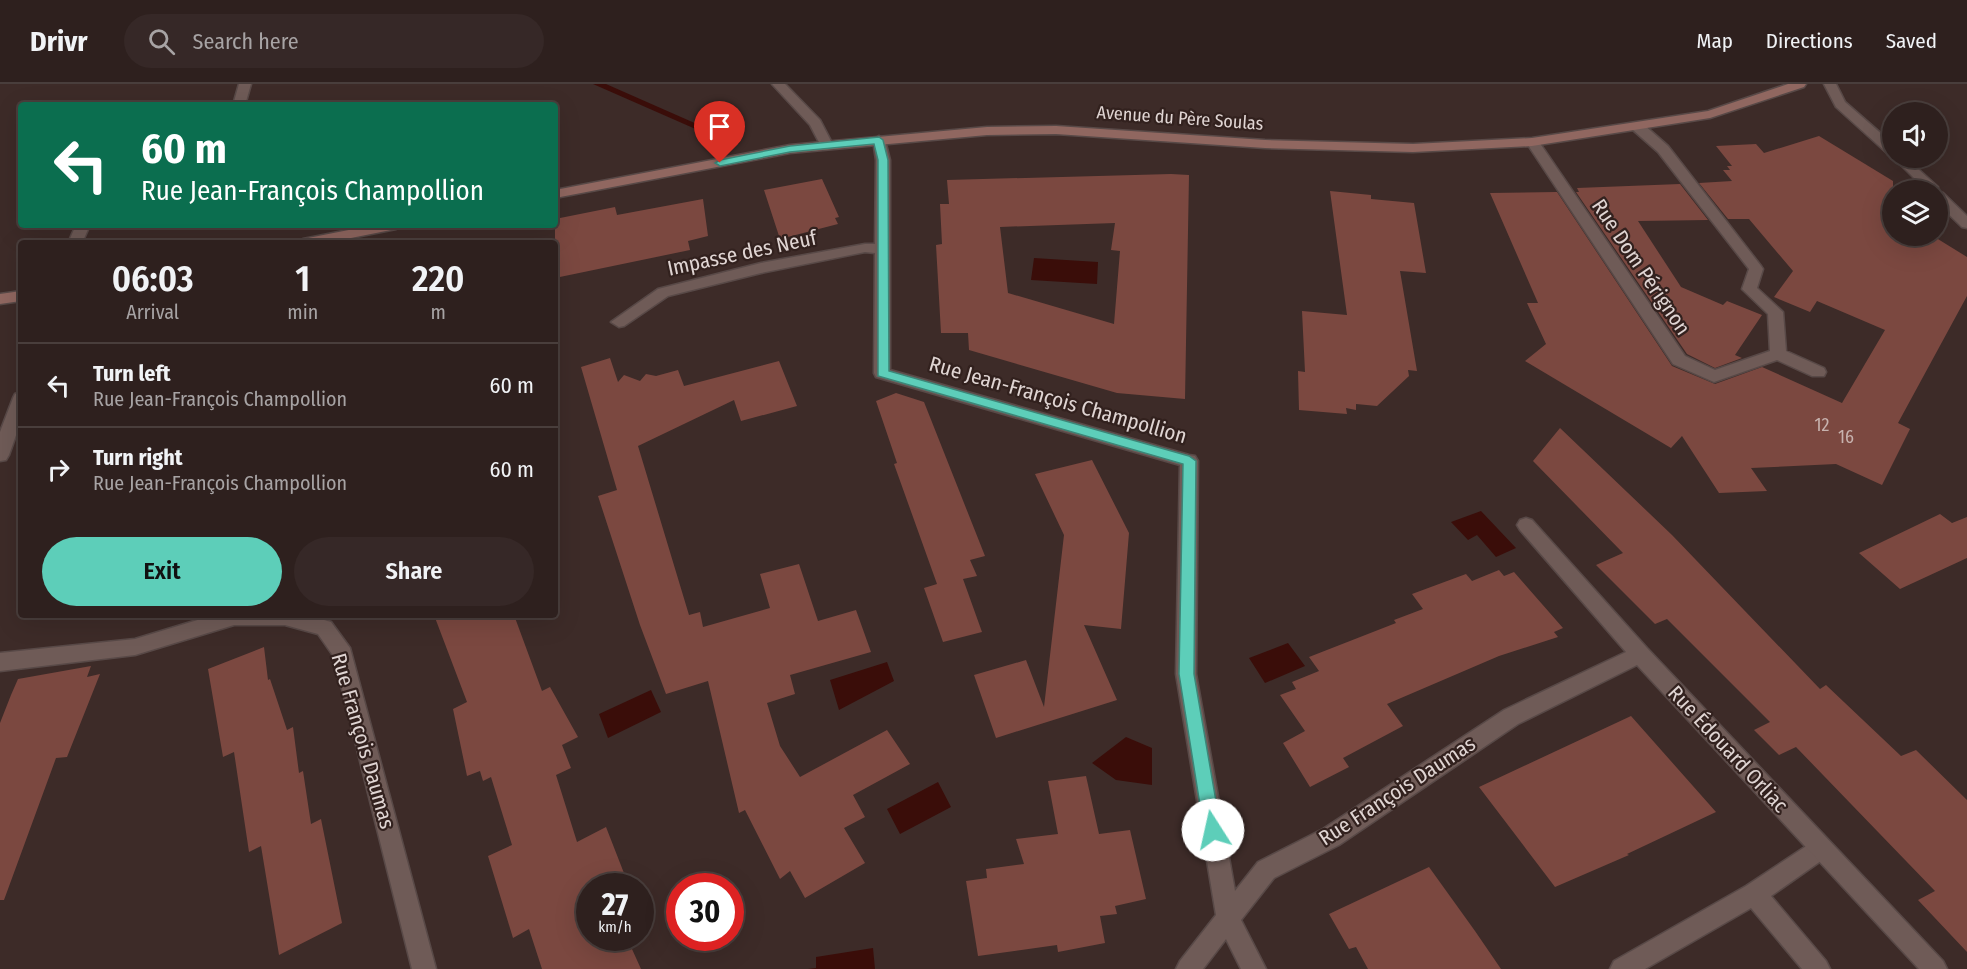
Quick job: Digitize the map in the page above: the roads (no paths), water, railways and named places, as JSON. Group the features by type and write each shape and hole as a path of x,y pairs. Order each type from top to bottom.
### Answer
{"main road":[{"name":"Avenue du Père Soulas","path":"558,193 790,149 1018,130 1056,130 1265,144 1413,148 1532,142 1710,114 1800,84"},
{"path":"318,240 380,228"},
{"path":"0,299 18,296"}],"street":[{"path":"240,102 244,84"},
{"path":"778,84 816,123 827,145"},
{"path":"1830,84 1840,104 1882,141"},
{"path":"1638,127 1663,149 1756,269 1749,289 1775,312 1778,354 1818,372"},
{"name":"Rue Jean-François Champollion","path":"879,140 883,160 882,373 1189,461 1186,674 1228,919 1254,969"},
{"name":"Rue Dom Pérignon","path":"1532,142 1679,360 1714,376 1778,354"},
{"path":"1910,168 1922,180"},
{"path":"1948,206 1967,224"},
{"name":"Impasse des Neuf","path":"619,322 663,292 761,268 865,249 884,249"},
{"path":"0,455 18,406"},
{"name":"Rue Édouard Orliac","path":"1526,525 1640,654 1935,969"},
{"name":"Rue François Daumas","path":"0,662 135,647 231,618"},
{"name":"Rue François Daumas","path":"289,618 324,628 343,654 424,969"},
{"name":"Rue François Daumas","path":"1188,969 1266,870 1331,837 1511,717 1640,654"},
{"path":"1622,969 1754,894 1821,848"},
{"path":"1754,894 1818,969"}],"waterway":[{"path":"598,84 735,143"}]}
